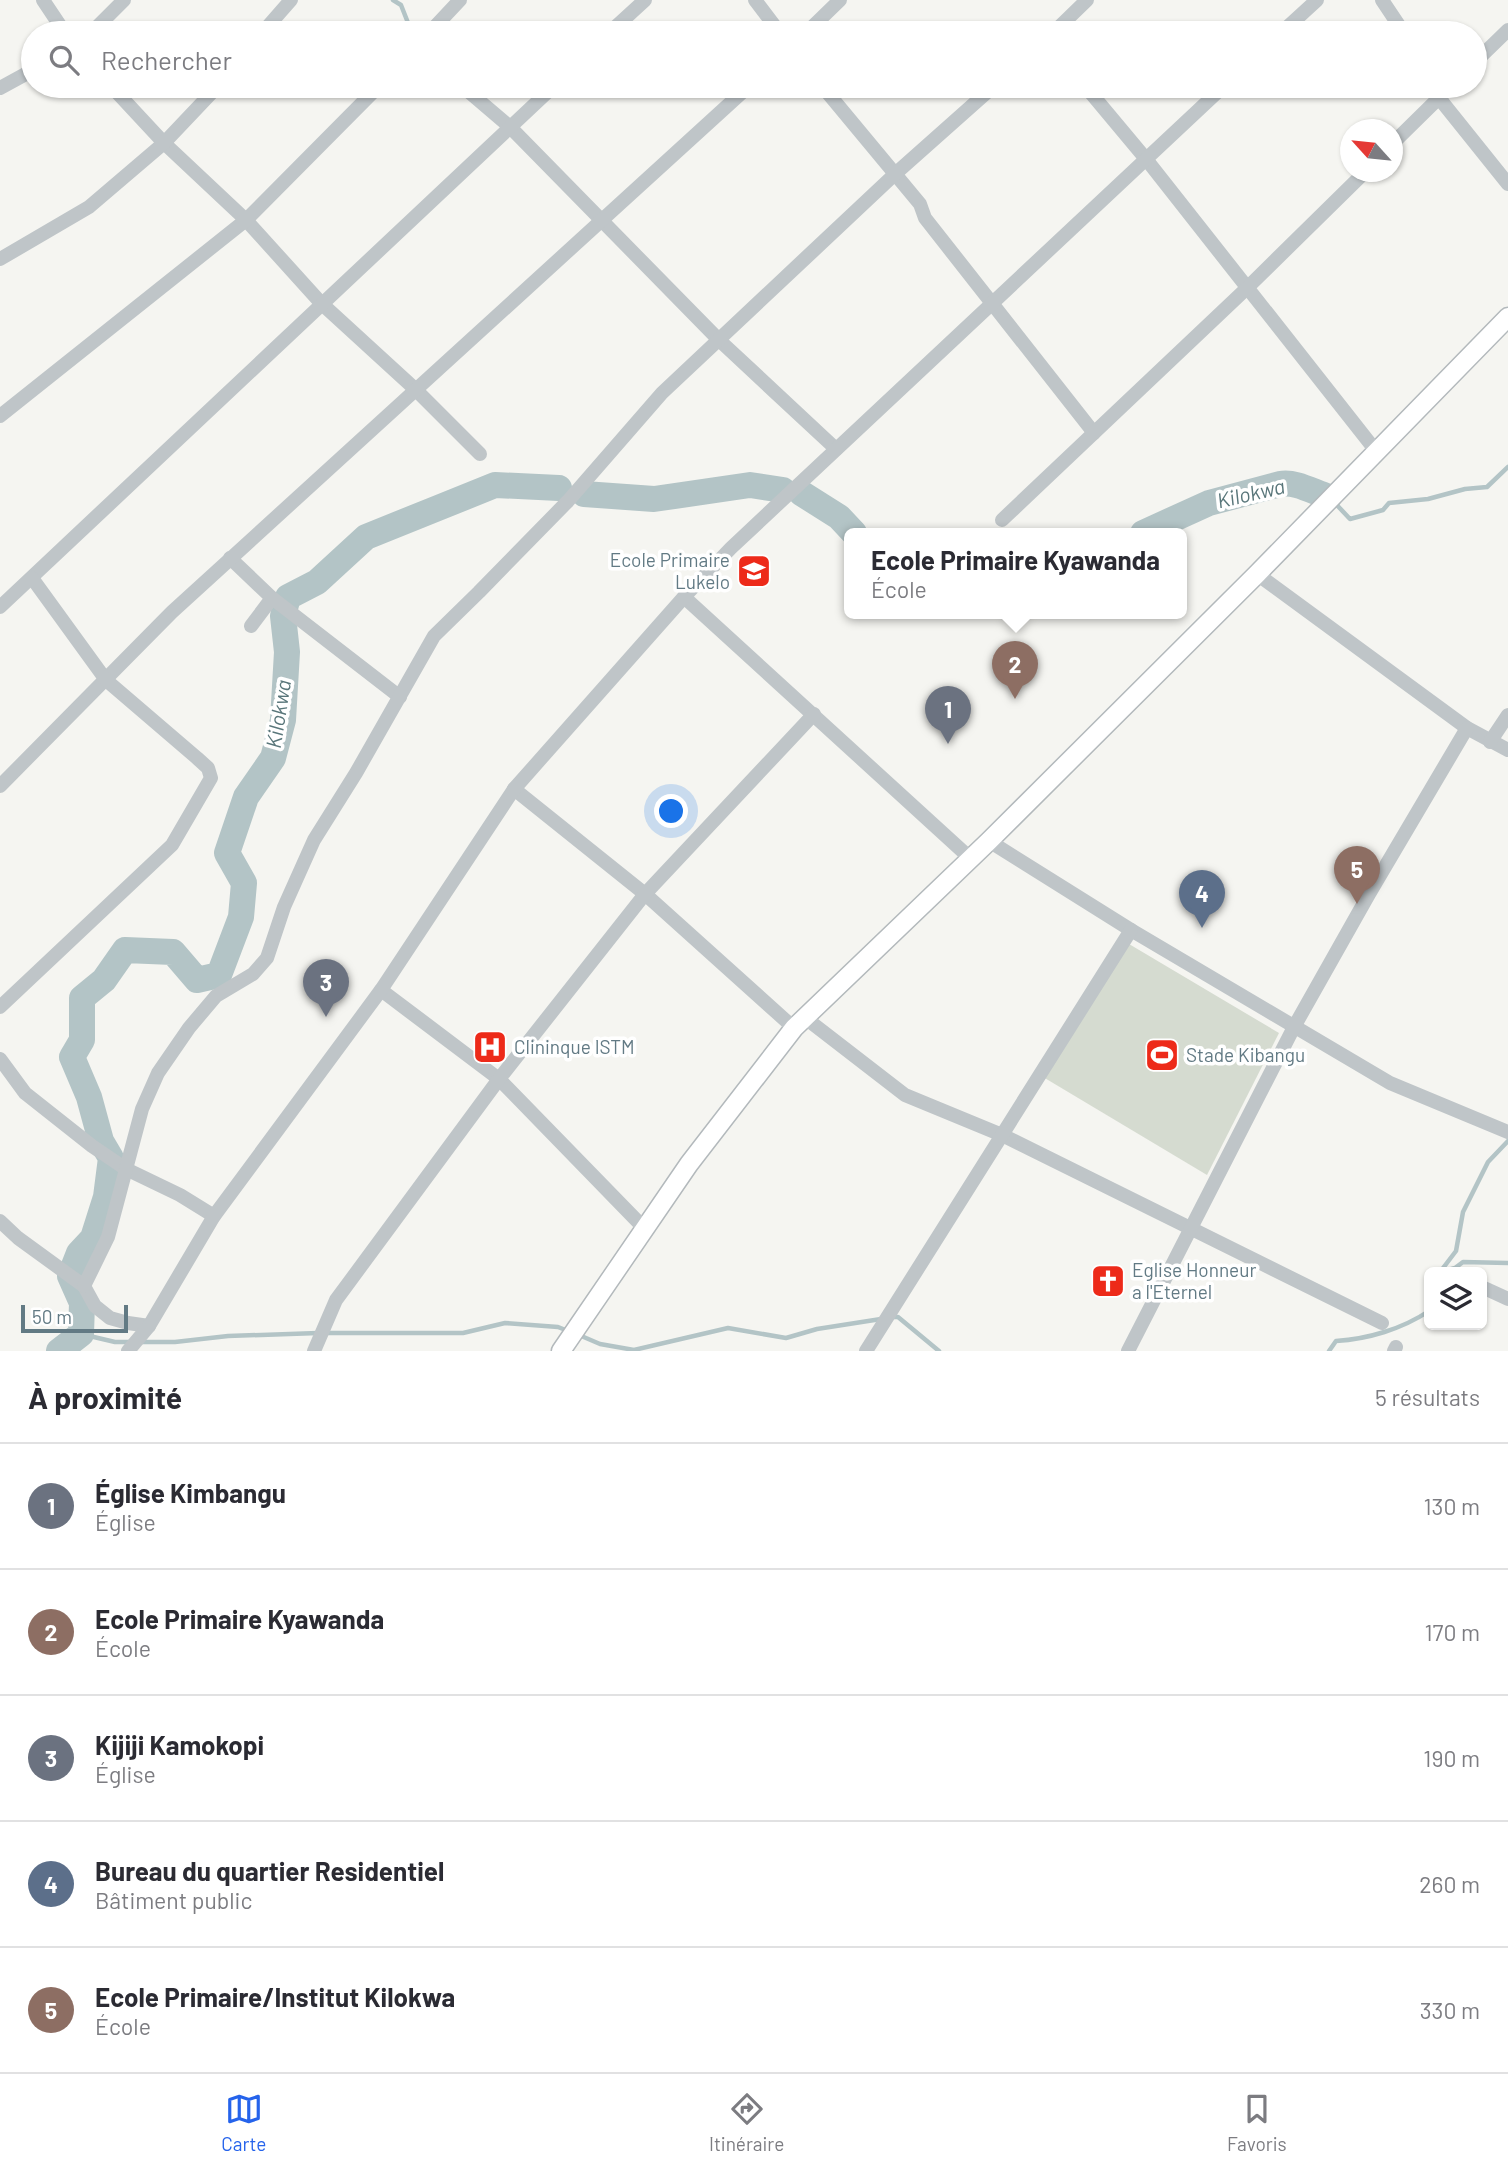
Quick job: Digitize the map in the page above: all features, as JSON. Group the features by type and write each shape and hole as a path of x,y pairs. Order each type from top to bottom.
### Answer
{"main road":[{"path":"561,1351 689,1164 799,1023 989,841 1257,574 1508,317"}],"street":[{"path":"43,0 57,21"},
{"path":"102,21 124,0"},
{"path":"273,21 291,0"},
{"path":"440,21 460,0"},
{"path":"622,21 645,0"},
{"path":"755,0 771,21"},
{"path":"818,21 840,0"},
{"path":"1065,21 1087,0"},
{"path":"1294,21 1317,0"},
{"path":"1382,0 1396,21"},
{"path":"1487,50 1508,30"},
{"path":"0,88 21,77"},
{"path":"122,98 164,143 246,220 321,303 415,389 480,454"},
{"path":"0,259 89,207 164,143 207,98"},
{"path":"0,416 246,220 367,98"},
{"path":"476,98 510,127 719,340 836,449"},
{"path":"0,607 541,98"},
{"path":"0,786 172,612 736,98"},
{"path":"832,98 920,204 925,218 1094,433"},
{"path":"75,1278 108,1237 142,1109 158,1073 189,1028 216,996 253,974 267,958 284,907 314,840 434,636 542,528 663,394 895,174 980,98"},
{"path":"1095,98 1376,452"},
{"path":"133,1345 149,1326 214,1216 381,990 514,789 684,597 731,548 1211,98"},
{"path":"1403,131 1431,98"},
{"path":"1441,98 1508,184"},
{"path":"1002,520 1247,288 1354,182"},
{"path":"230,558 275,600 400,697"},
{"path":"1257,574 1467,728 1508,750"},
{"path":"0,1007 172,845 211,778 208,768 106,680 32,578"},
{"path":"684,597 970,858"},
{"path":"251,626 275,600"},
{"path":"314,1351 336,1300 499,1079 645,894 814,713"},
{"path":"1490,742 1508,715"},
{"path":"1128,1351 1294,1027 1467,728"},
{"path":"514,789 799,1023 905,1095 1002,1135 1192,1227 1382,1324"},
{"path":"989,841 1131,930 1390,1083 1507,1132"},
{"path":"866,1351 1131,930"},
{"path":"381,990 499,1079 644,1228"},
{"path":"0,1059 26,1093 92,1146 126,1169 180,1195 214,1216"},
{"path":"0,1221 18,1238 75,1278 96,1306 110,1318 149,1326"},
{"path":"1487,1289 1508,1299"}],"shaded area":[{"name":"Stade Kibangu","path":"1129,944 1279,1033 1207,1175 1043,1077"}],"waterway":[{"path":"393,0 401,5 407,21"},
{"name":"Kilokwa","path":"1334,502 1350,519 1383,510 1389,503 1428,499 1465,489 1487,487 1508,467"},
{"name":"Kilokwa","path":"1154,528 1209,503 1280,484 1298,485 1329,497"},
{"name":"Kilokwa","path":"59,1351 81,1334 82,1303 70,1276 79,1253 93,1238 106,1197 111,1158 101,1141 89,1097 72,1057 82,1040 82,998 104,980 125,950 173,952 197,980 219,975 241,917 244,883 227,853 246,797 273,758 283,720 287,652 283,616 288,597 317,582 366,537 495,485 559,488"},
{"name":"Kilokwa","path":"584,494 654,499 750,485 783,490"},
{"name":"Kilokwa","path":"801,493 839,517 849,528"},
{"path":"1444,1267 1456,1251 1463,1212 1488,1162 1508,1141"},
{"path":"1456,1267 1463,1262 1508,1263"},
{"path":"1329,1351 1336,1341 1384,1332 1424,1314"},
{"path":"893,1317 898,1317 939,1351"},
{"path":"579,1335 600,1344 634,1350 728,1328 786,1338 817,1329 881,1319"},
{"path":"326,1333 463,1333 505,1323 558,1327 568,1331"},
{"path":"141,1342 318,1333"},
{"path":"81,1334 115,1342 129,1342"}],"place":[{"name":"Ecole Primaire Lukelo","path":"754,571"},
{"name":"Ecole Primaire Kyawanda","path":"1015,699"},
{"name":"Église Kimbangu","path":"948,744"},
{"name":"Ecole Primaire/Institut Kilokwa","path":"1357,904"},
{"name":"Bureau du quartier Residentiel","path":"1202,928"},
{"name":"Kijiji Kamokopi","path":"326,1017"},
{"name":"Clininque ISTM","path":"490,1047"},
{"name":"Stade Kibangu","path":"1162,1055"},
{"name":"Eglise Honneur a l'Eternel","path":"1108,1281"}]}
